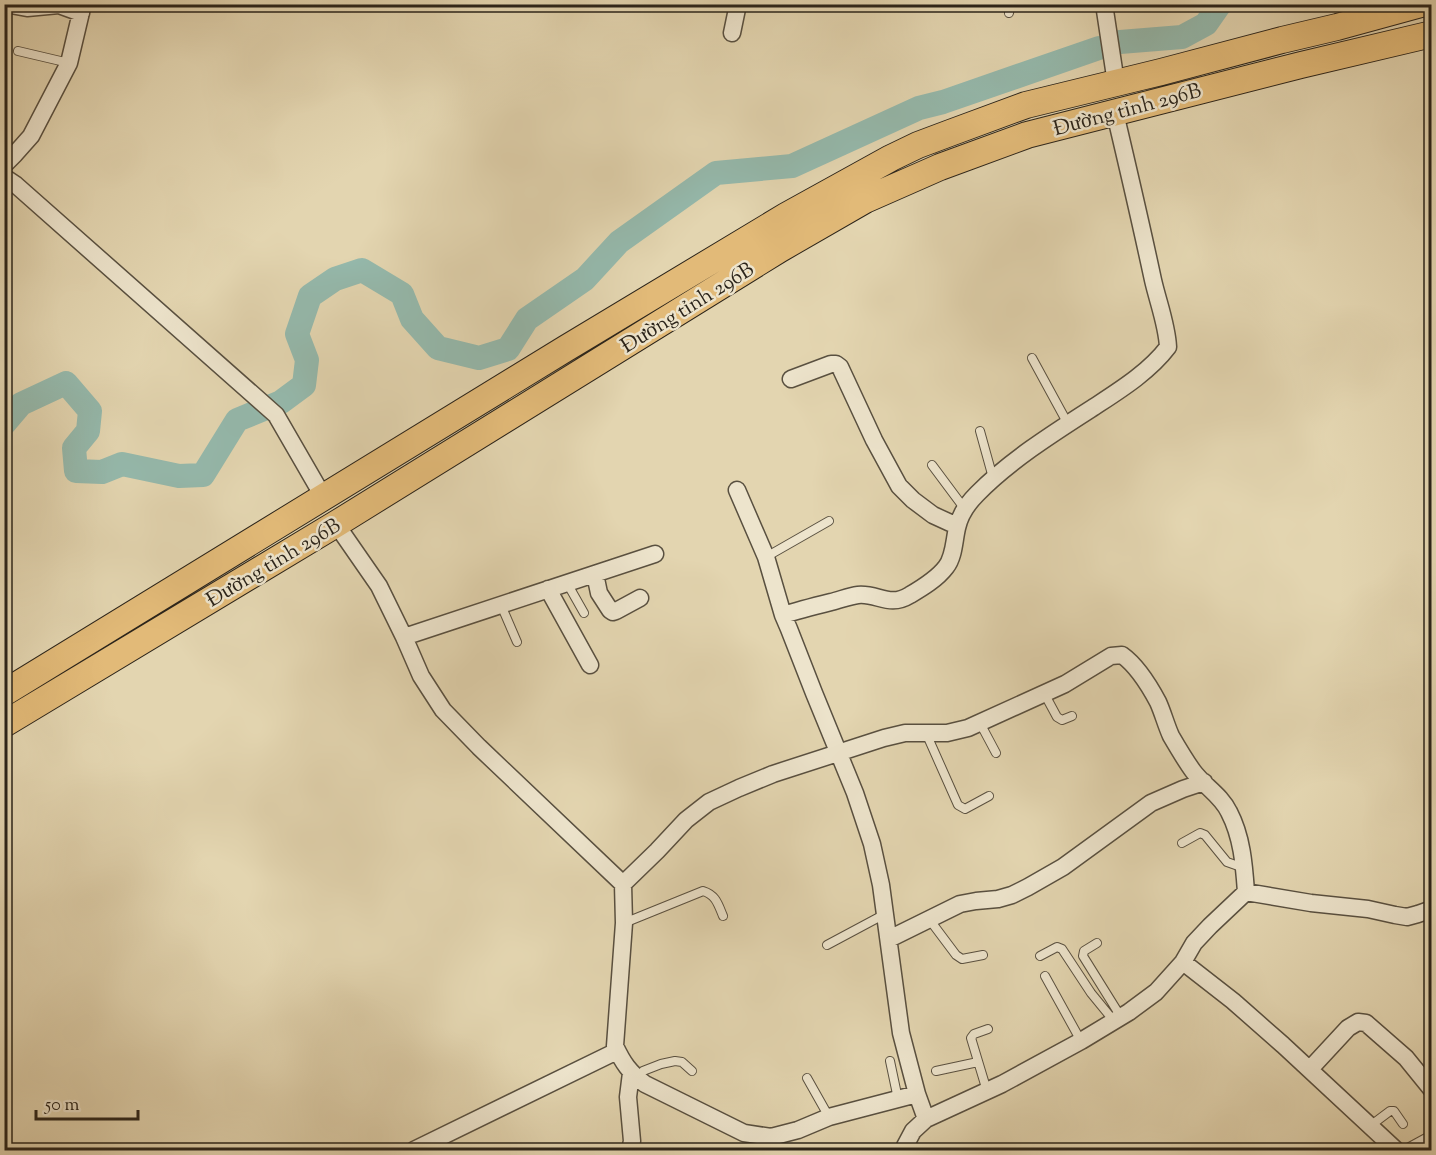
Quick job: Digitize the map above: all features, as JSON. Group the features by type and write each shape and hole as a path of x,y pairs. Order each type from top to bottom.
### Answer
{"main road":[{"name":"Đường tỉnh 296B","path":"4,693 565,349 786,216 891,158 918,145 1026,105 1421,4"},
{"name":"Đường tỉnh 296B","path":"4,724 336,524 821,224 865,200 940,166 1027,135 1301,64 1431,34"}],"street":[{"path":"4,165 31,136 69,63 82,8 59,5 27,8 5,4"},
{"path":"732,33 738,4"},
{"path":"1104,4 1116,83"},
{"path":"783,615 860,595 886,601 898,601 909,596 947,566 964,508 993,478 1134,380 1168,347 1115,113"},
{"path":"4,177 16,185 276,415 324,498"},
{"path":"791,379 831,364 840,367 874,440 899,486 933,515 957,526"},
{"path":"737,490 766,557 783,615 855,793 872,844 882,885 902,1033 916,1094 926,1119"},
{"path":"336,524 379,586 421,676 443,710 623,884 624,923 615,1046 622,1062 634,1076 645,1084 744,1133 771,1137 798,1130 829,1117 916,1094"},
{"path":"404,637 656,554"},
{"path":"595,574 599,593 613,612 640,598"},
{"path":"548,589 590,665"},
{"path":"623,884 686,820 709,802 738,788 773,774 884,738 905,733 947,733 968,728 1065,684 1111,656 1122,655 1130,661 1150,689 1172,736 1191,767 1229,810 1238,832 1242,851 1246,892"},
{"path":"889,939 960,904 1012,895 1063,867 1151,803 1204,782"},
{"path":"1246,892 1311,903 1368,909 1395,915 1407,916 1431,909"},
{"path":"905,1150 913,1131 926,1119 1002,1084 1081,1041 1156,992 1183,962 1194,943 1246,892"},
{"path":"1183,962 1233,1001 1310,1069 1370,1126 1387,1148"},
{"path":"1310,1069 1348,1028 1358,1022 1366,1023 1406,1058 1431,1090"},
{"path":"414,1150 617,1051"},
{"path":"630,1150 632,1141 628,1097 634,1076"}],"lane":[{"path":"18,51 69,63"},
{"path":"1032,358 1068,424"},
{"path":"980,431 993,478"},
{"path":"932,465 964,508"},
{"path":"766,557 829,521"},
{"path":"567,583 584,613"},
{"path":"501,605 517,642"},
{"path":"1044,693 1057,717 1062,720 1072,716"},
{"path":"980,723 996,753"},
{"path":"926,733 958,805 964,809 989,796"},
{"path":"1182,843 1200,833 1205,835 1227,862 1244,868"},
{"path":"624,923 703,891 711,894 717,901 723,916"},
{"path":"827,945 886,914"},
{"path":"929,919 956,955 962,959 983,955"},
{"path":"1097,943 1084,951 1083,956 1114,1019"},
{"path":"1040,956 1057,947 1062,949 1091,993 1114,1019"},
{"path":"1046,976 1081,1041"},
{"path":"987,1091 971,1038 974,1034 988,1029"},
{"path":"634,1076 661,1064 675,1061 682,1062 692,1071"},
{"path":"890,1061 898,1099"},
{"path":"936,1071 978,1062"},
{"path":"807,1078 829,1117"},
{"path":"1370,1126 1390,1111 1394,1111 1403,1124"},
{"path":"1404,1150 1426,1138"}],"waterway":[{"path":"1120,42 1182,37 1206,24 1220,4"},
{"path":"4,424 21,404 66,383 90,411 88,431 74,448 76,471 102,472 122,464 179,476 203,475 237,420 281,402 304,385 307,360 297,334 310,296 335,279 362,270 402,294 412,319 438,348 479,358 508,349 527,319 585,279 619,242 716,173 792,166 919,108 943,102 1099,48"}]}
